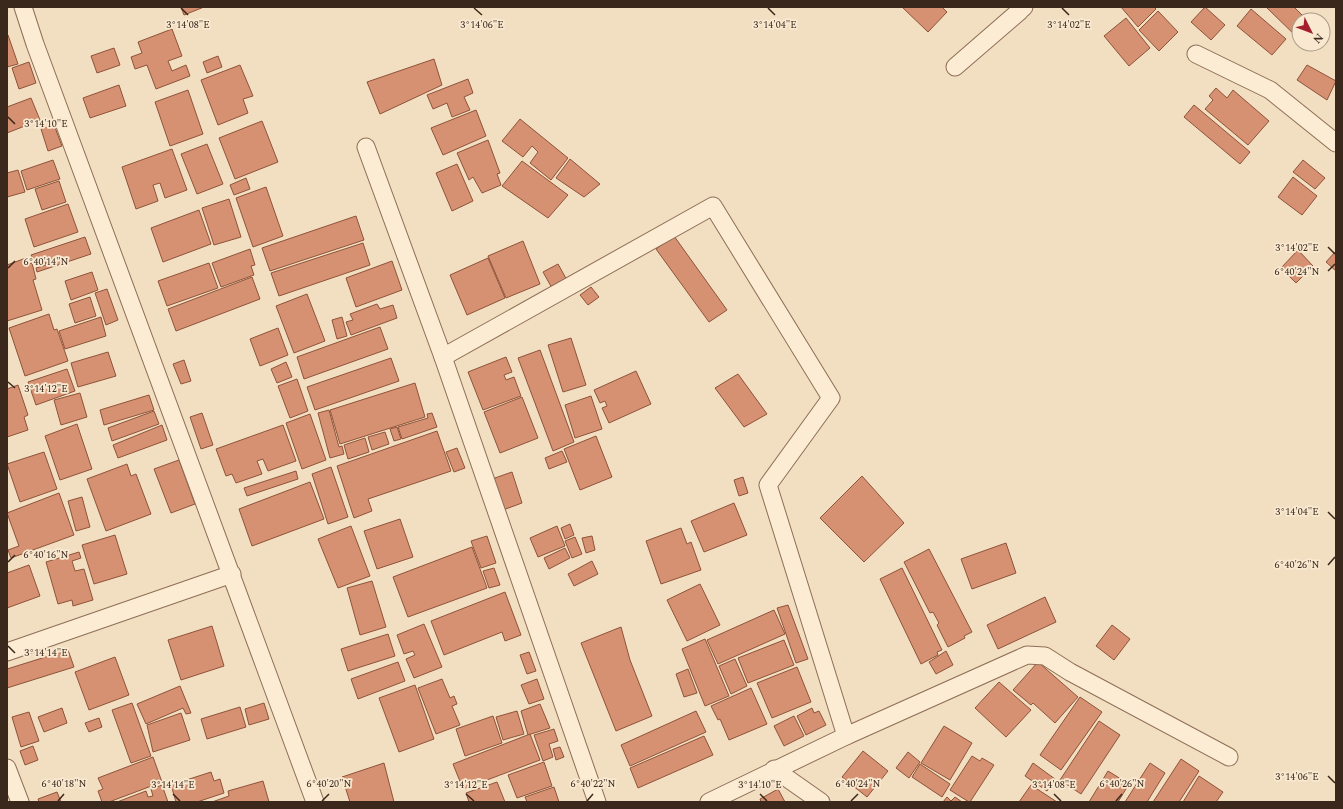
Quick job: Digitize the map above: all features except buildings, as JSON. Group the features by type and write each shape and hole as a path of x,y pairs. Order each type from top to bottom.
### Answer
{"street":[{"path":"23,7 35,44 315,802"},
{"path":"1196,54 1270,90 1336,142"},
{"path":"366,147 443,357 597,802"},
{"path":"443,357 713,206 831,398 768,485 846,736"},
{"path":"7,652 232,574"},
{"path":"709,802 774,769 1027,655 1045,656 1070,672 1229,757"},
{"path":"7,768 20,802"},
{"path":"774,769 821,802"}]}
